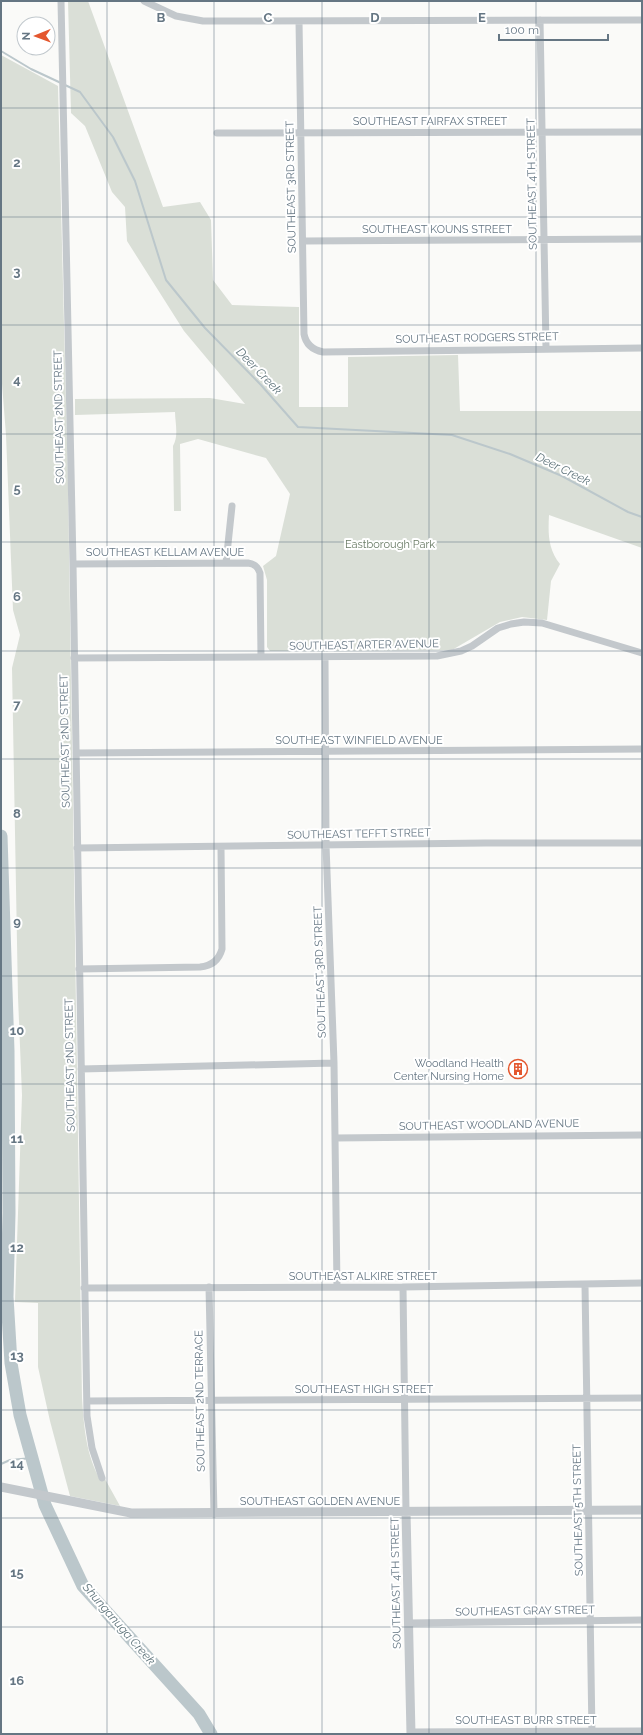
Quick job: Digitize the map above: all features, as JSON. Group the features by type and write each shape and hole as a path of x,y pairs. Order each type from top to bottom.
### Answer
{"street":[{"name":"SOUTHEAST 2ND STREET","path":"61,1 73,564 87,1401 88,1431 102,1478"},
{"path":"144,1 166,13 190,20 642,20"},
{"name":"SOUTHEAST 4TH STREET","path":"540,20 546,348"},
{"name":"SOUTHEAST 3RD STREET","path":"299,21 304,241 304,334 307,342 314,349"},
{"name":"SOUTHEAST FAIRFAX STREET","path":"217,133 642,132"},
{"name":"SOUTHEAST KOUNS STREET","path":"304,241 642,239"},
{"name":"SOUTHEAST RODGERS STREET","path":"314,349 323,352 546,348 642,348"},
{"path":"226,563 232,506"},
{"name":"SOUTHEAST KELLAM AVENUE","path":"73,564 248,563 256,566 260,573 261,657"},
{"name":"SOUTHEAST ARTER AVENUE","path":"74,658 437,656 449,654 472,646 498,628 524,622 542,623 642,653"},
{"name":"SOUTHEAST 3RD STREET","path":"325,657 326,845 334,1063 337,1287"},
{"name":"SOUTHEAST WINFIELD AVENUE","path":"76,753 642,749"},
{"name":"SOUTHEAST TEFFT STREET","path":"77,848 642,843"},
{"path":"79,969 200,967 208,966 215,962 220,956 222,949 221,847"},
{"path":"82,1069 334,1063"},
{"name":"SOUTHEAST WOODLAND AVENUE","path":"335,1138 642,1135"},
{"name":"SOUTHEAST ALKIRE STREET","path":"84,1288 403,1287 642,1283"},
{"name":"SOUTHEAST 5TH STREET","path":"585,1285 592,1733"},
{"name":"SOUTHEAST 2ND TERRACE","path":"209,1287 214,1514"},
{"name":"SOUTHEAST 4TH STREET","path":"403,1287 411,1733"},
{"name":"SOUTHEAST HIGH STREET","path":"87,1401 642,1398"},
{"name":"SOUTHEAST GOLDEN AVENUE","path":"1,1487 109,1510 131,1513 214,1514 642,1510"},
{"name":"SOUTHEAST GRAY STREET","path":"408,1623 642,1620"},
{"name":"SOUTHEAST BURR STREET","path":"411,1733 592,1733 642,1731"}],"green space":[{"name":"Eastborough Park","path":"68,1 88,1 163,207 200,202 211,220 213,280 232,305 299,307 299,407 348,407 348,357 458,355 460,411 642,411 642,548 549,515 551,547 560,564 551,581 547,620 522,617 500,622 452,650 270,651 267,647 267,580 263,566 276,556 290,494 266,458 198,439 180,444 181,511 174,511 173,446 176,438 175,412 75,415 75,399 210,398 245,404 184,331 127,241 125,207 112,192 85,126 71,113"},
{"path":"1,55 58,86 68,484 82,1398 85,1430 92,1462 101,1481 105,1479 120,1506 70,1496 50,1421 38,1367 38,1303 15,1302 22,1095 18,997 12,668 20,635 13,610 6,435 1,371"}],"waterway":[{"name":"Deer Creek","path":"1,51 31,69 61,83"},
{"name":"Deer Creek","path":"65,85 80,92 113,137 135,181 166,280 205,328 261,385 298,427 452,435 510,454 562,476 628,512 642,517"},
{"name":"Shunganuga Creek","path":"1,836 8,1051 9,1213 7,1297 11,1363 20,1415 45,1505 83,1586 199,1714 211,1734"},
{"path":"1,1464 10,1460 32,1458"}],"place":[{"name":"Woodland Health Center Nursing Home","path":"518,1069"}]}
